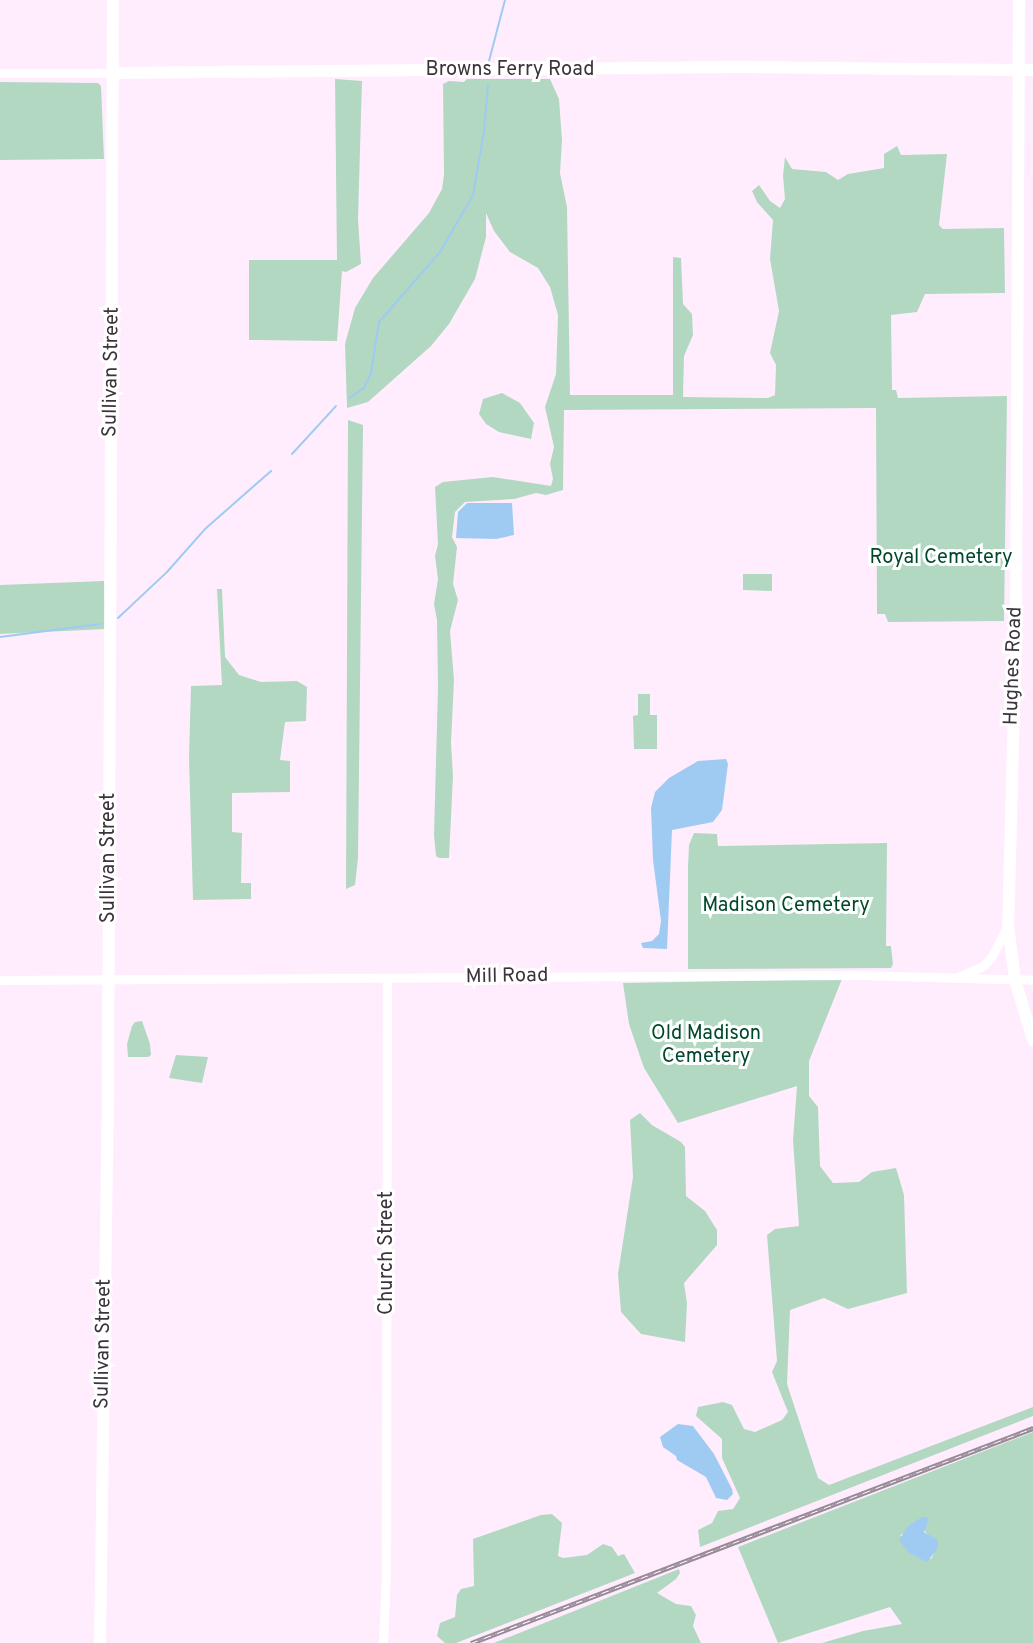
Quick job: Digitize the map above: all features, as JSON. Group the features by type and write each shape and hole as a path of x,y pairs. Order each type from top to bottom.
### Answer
{"main road":[{"name":"Sullivan Street","path":"100,1643 109,980 113,0"},
{"name":"Hughes Road","path":"1019,0 1020,69 1016,206 1016,629 1008,924 1015,980 1033,1040"},
{"name":"Browns Ferry Road","path":"112,73 740,67 1033,70"}],"street":[{"name":"Browns Ferry Road","path":"0,73 112,73"},
{"path":"953,980 983,966 991,958 1008,924"},
{"name":"Mill Road","path":"0,980 859,975 953,980 1033,980"},
{"name":"Church Street","path":"383,1643 386,1528 387,979"}],"green space":[{"path":"335,79 362,81 358,219 361,264 346,272 342,271 337,341 249,340 249,260 337,260"},
{"name":"Royal Cemetery","path":"467,79 550,79 559,99 562,140 560,173 567,207 570,395 673,395 673,257 681,258 683,304 692,314 693,335 684,356 683,397 768,398 775,395 776,365 770,353 779,311 770,259 773,220 757,202 752,191 759,185 770,201 780,208 785,199 783,176 785,157 792,169 826,172 838,180 848,174 884,168 884,154 897,146 901,155 947,154 939,225 943,229 1004,228 1005,293 925,294 917,312 891,315 892,390 896,390 898,398 1007,396 1004,621 888,622 885,614 877,614 876,408 564,410 563,490 546,495 536,493 514,499 465,502 455,512 452,537 457,547 453,584 458,600 450,631 454,680 451,743 453,776 449,858 439,858 436,856 434,835 438,687 437,620 434,604 438,579 435,556 438,544 435,487 443,482 493,477 551,486 553,479 550,464 554,447 545,407 556,374 558,315 550,287 538,268 510,252 494,231 486,213 486,237 475,279 449,324 431,346 368,402 347,408 345,344 355,308 373,278 429,213 442,189 444,175 443,84 449,81 464,82"},
{"path":"0,82 98,83 101,86 104,159 0,160"},
{"path":"502,393 520,403 534,423 531,439 499,432 486,424 479,414 483,399"},
{"path":"348,420 363,425 358,858 355,885 346,889"},
{"path":"743,574 772,574 772,591 743,590"},
{"path":"104,581 106,629 0,634 0,585"},
{"path":"217,589 222,589 225,657 239,675 261,682 297,681 307,687 306,721 285,722 280,760 290,761 290,792 232,793 232,832 242,833 241,883 251,883 251,899 193,900 189,758 191,686 222,685"},
{"path":"638,694 650,694 650,715 657,715 657,749 634,749 633,716 638,715"},
{"name":"Madison Cemetery","path":"694,833 717,834 718,846 887,843 886,946 891,946 893,964 891,968 688,969 689,845"},
{"name":"Old Madison Cemetery","path":"842,979 809,1061 809,1096 818,1107 820,1166 833,1183 859,1182 872,1172 896,1168 904,1195 907,1293 848,1309 824,1298 790,1310 787,1384 818,1478 829,1485 1033,1407 1033,1416 700,1547 698,1530 712,1523 718,1511 733,1509 740,1498 722,1458 722,1439 696,1416 698,1407 723,1402 732,1405 744,1429 755,1432 782,1420 788,1412 772,1372 777,1361 767,1235 775,1229 799,1226 793,1140 797,1086 678,1123 644,1068 629,1024 623,983"},
{"path":"142,1021 150,1044 151,1055 128,1057 127,1044 132,1026 135,1022"},
{"path":"176,1055 208,1057 202,1083 169,1078"},
{"path":"640,1113 652,1125 681,1142 685,1147 686,1196 705,1211 717,1230 717,1245 684,1283 687,1303 685,1342 641,1334 621,1312 618,1274 633,1177 630,1120"},
{"path":"1033,1432 1033,1643 822,1643 863,1631 902,1624 890,1607 778,1643 738,1547","holes":["919,1521 928,1522 924,1530 929,1536 934,1553 931,1559 900,1535 905,1533 908,1526"]},
{"path":"552,1514 562,1523 558,1556 563,1558 587,1555 603,1544 612,1547 618,1556 624,1554 635,1573 456,1643 445,1643 437,1636 440,1623 455,1617 457,1595 461,1589 474,1586 473,1539 541,1515"},
{"path":"679,1569 680,1573 676,1579 657,1593 676,1604 691,1606 696,1615 693,1626 701,1643 494,1643"}],"water":[{"path":"467,503 512,503 514,535 496,539 456,538 458,512"},
{"path":"726,759 728,764 722,810 713,822 672,830 667,949 643,948 641,943 652,941 659,934 661,921 653,860 651,808 655,792 669,778 698,761"},
{"path":"678,1424 693,1426 714,1454 732,1489 733,1494 727,1500 716,1498 706,1477 677,1460 676,1456 663,1447 660,1437"},
{"path":"922,1517 929,1520 924,1532 938,1540 938,1548 927,1562 909,1553 899,1540 908,1526"}],"waterway":[{"path":"489,61 505,0"},
{"path":"350,398 364,388 371,373 379,322 440,252 473,195 484,131 488,85"},
{"path":"292,454 336,406"},
{"path":"118,618 167,572 205,529 271,471"},
{"path":"0,637 100,624"}],"railway":[{"path":"471,1643 1033,1428"}]}
